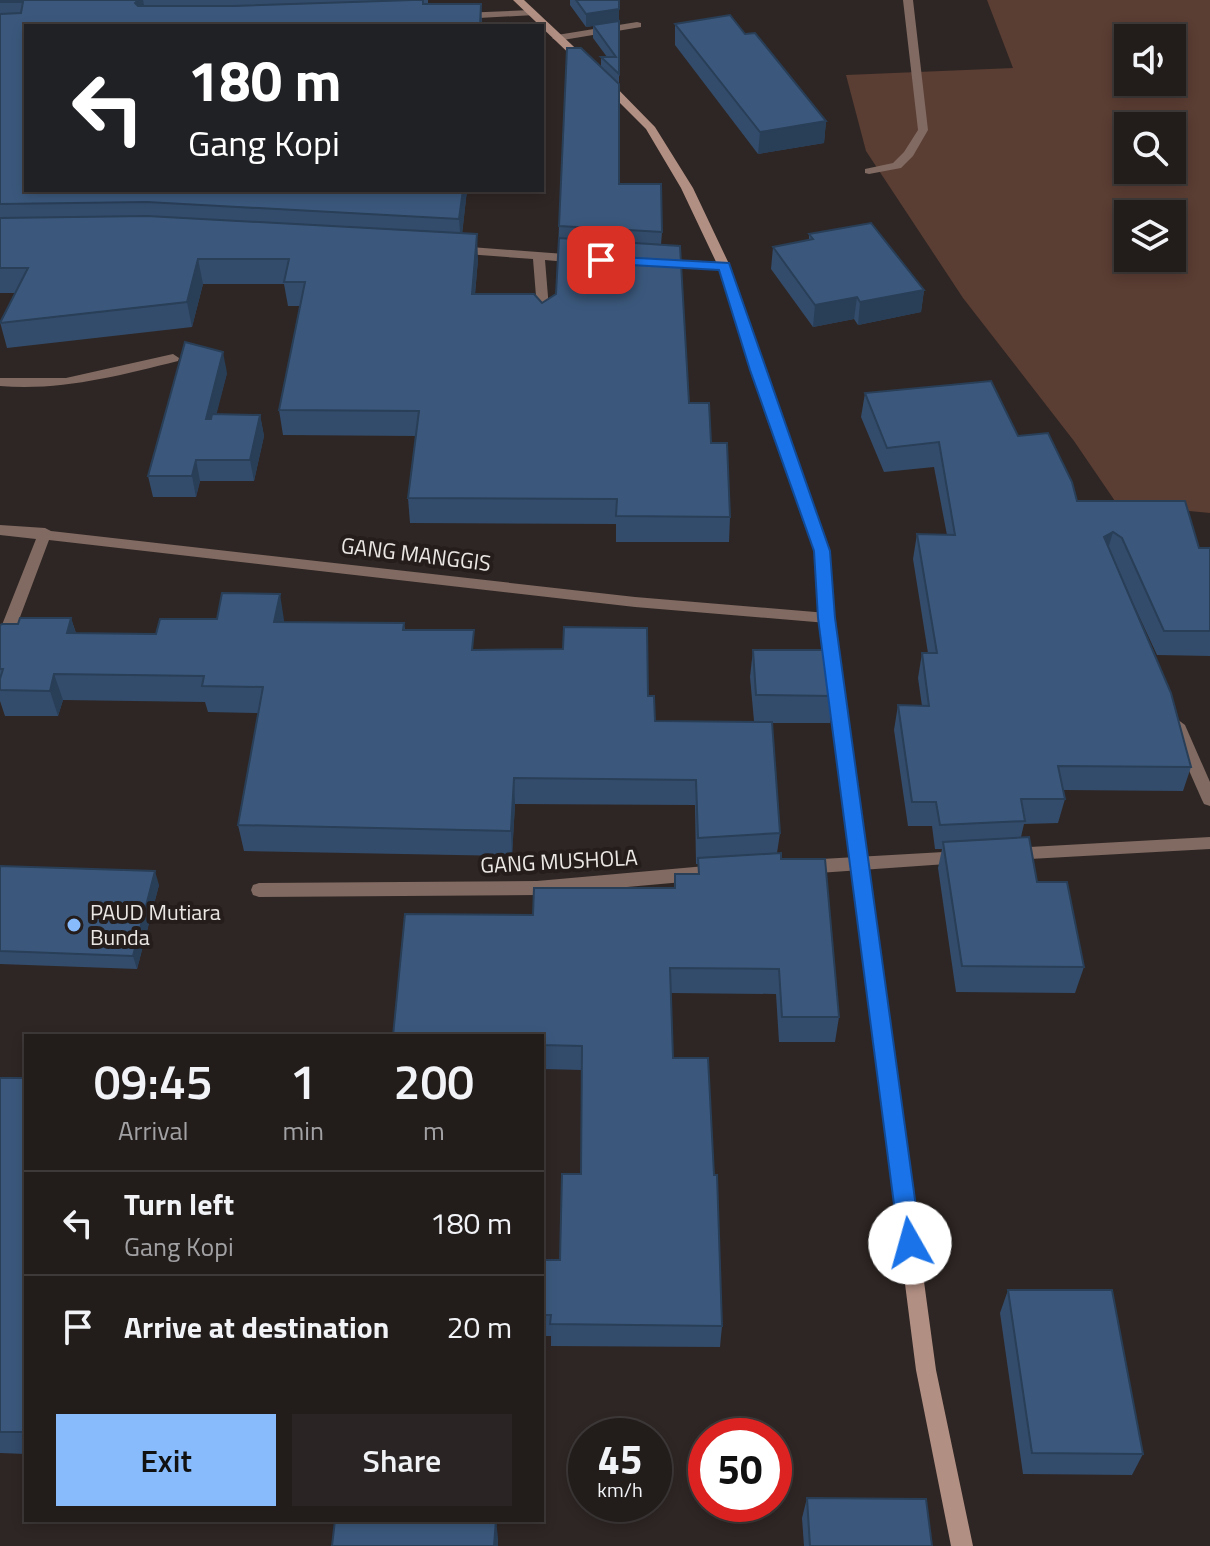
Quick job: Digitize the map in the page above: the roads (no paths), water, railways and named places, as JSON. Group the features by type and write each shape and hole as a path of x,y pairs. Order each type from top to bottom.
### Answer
{"main road":[{"path":"518,0 542,24"},
{"path":"544,26 650,127 687,188 724,266 757,370 822,551 827,618 926,1370 962,1546"}],"street":[{"path":"869,171 897,166 909,154 923,130 908,0"},
{"path":"452,16 531,13"},
{"path":"557,38 637,25"},
{"path":"446,250 585,259"},
{"path":"539,257 544,321"},
{"path":"647,262 724,266"},
{"path":"0,382 25,385 86,379 173,358"},
{"name":"GANG MANGGIS","path":"0,530 635,602 827,618"},
{"path":"0,649 45,533"},
{"path":"1173,717 1210,800"},
{"path":"787,868 1210,843"},
{"name":"GANG MUSHOLA","path":"259,890 537,888 742,870"}],"place":[{"name":"PAUD Mutiara Bunda","path":"74,925"}]}
